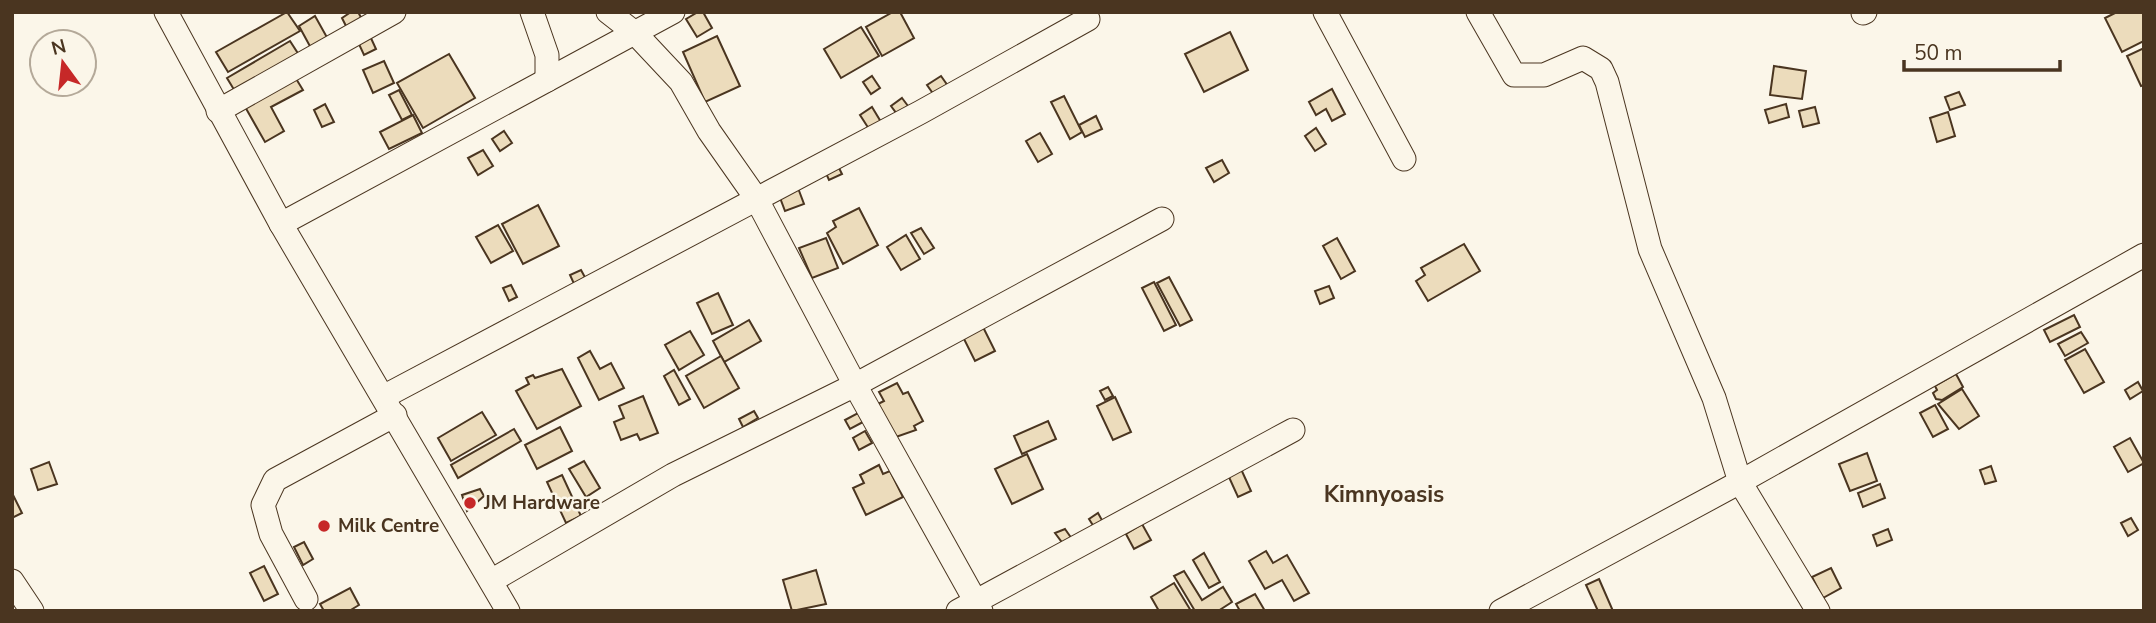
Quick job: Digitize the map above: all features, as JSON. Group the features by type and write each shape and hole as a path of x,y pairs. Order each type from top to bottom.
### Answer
{"street":[{"path":"166,12 281,224 390,405 508,611"},
{"path":"218,111 394,12"},
{"path":"532,12 547,55 547,80"},
{"path":"608,12 635,33 681,82 709,131 756,198 971,608 1293,430"},
{"path":"281,224 673,12"},
{"path":"1325,12 1404,159"},
{"path":"1478,12 1514,75 1544,75 1583,58 1601,69 1607,82 1650,249 1713,398 1740,482 1818,611"},
{"path":"306,599 271,534 264,505 275,480 390,405 756,198 921,112 1088,19"},
{"path":"491,581 673,475 855,384 1163,219"},
{"path":"1501,611 1740,482 2144,255"},
{"path":"12,581 32,611"}],"building":[{"path":"287,12 300,31 228,72 216,52"},
{"path":"351,12 358,12 363,21 348,30 342,18"},
{"path":"703,12 712,28 697,37 686,19"},
{"path":"893,12 900,12 914,38 882,56 866,27"},
{"path":"2117,12 2144,12 2144,41 2122,52 2105,18"},
{"path":"315,16 329,41 312,50 299,26"},
{"path":"861,27 879,56 841,78 824,49"},
{"path":"1230,32 1248,70 1204,92 1185,54"},
{"path":"370,36 376,49 364,55 358,42"},
{"path":"717,36 740,86 705,102 683,52"},
{"path":"290,41 299,55 236,93 227,78"},
{"path":"2144,48 2144,85 2141,86 2127,56"},
{"path":"449,54 475,98 423,128 397,83"},
{"path":"384,61 394,83 373,93 363,70"},
{"path":"1774,66 1806,71 1802,99 1770,95"},
{"path":"872,76 880,88 871,94 863,82"},
{"path":"941,76 948,86 934,95 927,85"},
{"path":"295,77 303,90 271,107 284,131 265,142 244,105"},
{"path":"1332,89 1345,114 1332,121 1326,109 1316,115 1309,102"},
{"path":"399,90 412,115 402,120 389,95"},
{"path":"1959,92 1965,105 1950,110 1945,97"},
{"path":"1064,96 1082,132 1070,139 1051,102"},
{"path":"902,98 908,106 897,114 891,106"},
{"path":"325,104 334,122 322,127 314,110"},
{"path":"1786,104 1789,117 1769,123 1765,110"},
{"path":"872,107 881,122 869,129 860,115"},
{"path":"1815,107 1819,123 1803,127 1799,111"},
{"path":"1948,112 1955,136 1937,142 1930,118"},
{"path":"413,115 422,133 389,149 380,132"},
{"path":"1096,116 1102,129 1085,137 1079,125"},
{"path":"1316,128 1326,144 1315,151 1305,136"},
{"path":"504,131 512,143 500,151 492,139"},
{"path":"1040,133 1052,154 1038,162 1026,141"},
{"path":"483,150 493,166 478,175 468,158"},
{"path":"1222,160 1229,173 1214,182 1206,168"},
{"path":"838,166 842,174 829,180 825,171"},
{"path":"798,188 804,204 785,211 779,195"},
{"path":"538,205 559,246 523,264 502,224"},
{"path":"859,208 878,245 843,264 827,233 836,227 833,221"},
{"path":"498,225 513,251 491,263 476,237"},
{"path":"921,228 934,248 924,254 911,233"},
{"path":"906,235 920,259 901,270 887,247"},
{"path":"826,238 838,268 812,278 799,248"},
{"path":"1337,238 1355,271 1341,279 1323,246"},
{"path":"1464,244 1480,271 1428,301 1416,281 1425,275 1421,268"},
{"path":"581,270 587,281 575,286 570,275"},
{"path":"1169,277 1192,320 1180,326 1157,283"},
{"path":"1154,282 1176,325 1164,331 1142,288"},
{"path":"511,285 517,297 509,301 503,288"},
{"path":"1329,286 1334,298 1320,304 1315,291"},
{"path":"718,293 733,325 712,334 697,303"},
{"path":"2074,315 2080,327 2050,342 2044,330"},
{"path":"749,320 761,341 724,362 713,341"},
{"path":"981,323 995,351 975,361 961,333"},
{"path":"690,331 704,355 679,370 665,345"},
{"path":"2081,332 2088,343 2065,356 2058,344"},
{"path":"2085,349 2104,382 2084,393 2065,360"},
{"path":"590,351 600,369 611,363 624,388 599,400 578,358"},
{"path":"721,356 739,388 704,408 686,376"},
{"path":"562,369 581,406 537,429 516,391 529,384 526,378 533,375 535,378"},
{"path":"674,370 690,399 679,405 664,376"},
{"path":"1956,374 1963,387 1942,400 1936,399 1933,393 1937,390 1935,386"},
{"path":"2138,382 2143,391 2130,399 2125,390"},
{"path":"897,383 903,394 908,392 923,421 914,426 916,430 893,438 876,405 884,401 879,392"},
{"path":"1108,387 1113,396 1105,400 1100,391"},
{"path":"1962,389 1979,416 1959,429 1938,404"},
{"path":"643,396 658,433 640,440 637,434 621,440 614,422 624,418 619,406"},
{"path":"1115,397 1131,432 1113,440 1097,406"},
{"path":"1935,405 1948,429 1933,437 1920,413"},
{"path":"754,411 758,418 743,427 739,419"},
{"path":"482,412 496,435 451,461 438,438"},
{"path":"858,413 863,422 850,429 845,420"},
{"path":"1048,421 1056,439 1022,454 1014,436"},
{"path":"560,427 572,451 537,469 525,445"},
{"path":"514,429 521,441 458,478 451,465"},
{"path":"865,431 872,443 859,450 853,438"},
{"path":"2130,438 2144,463 2128,472 2114,447"},
{"path":"1867,453 1877,481 1850,491 1839,464"},
{"path":"1027,454 1043,489 1012,504 995,469"},
{"path":"584,461 600,488 586,497 569,469"},
{"path":"49,462 57,484 38,490 31,469"},
{"path":"879,465 883,474 890,471 903,497 866,515 853,488 864,483 860,475"},
{"path":"1991,466 1996,481 1985,484 1980,470"},
{"path":"1241,469 1251,491 1238,497 1228,475"},
{"path":"562,475 581,516 566,523 547,482"},
{"path":"1880,484 1885,498 1863,507 1858,493"},
{"name":"JM Hardware","path":"480,489 484,496 467,511 462,495"},
{"path":"12,493 22,513 12,518"},
{"path":"1098,513 1103,522 1094,527 1089,519"},
{"path":"2131,518 2138,530 2128,536 2121,523"},
{"path":"1142,524 1151,540 1134,549 1126,534"},
{"path":"1065,529 1072,539 1064,545 1055,533"},
{"path":"1888,529 1892,540 1877,546 1873,535"},
{"path":"304,542 313,559 303,565 294,547"},
{"path":"1266,551 1273,563 1287,555 1309,593 1294,601 1282,580 1265,589 1249,561"},
{"path":"1204,553 1220,582 1209,588 1193,560"},
{"path":"264,566 278,594 264,601 250,573"},
{"path":"1831,568 1841,588 1823,598 1812,577"},
{"path":"816,570 826,604 792,611 783,580"},
{"path":"1184,571 1202,600 1223,587 1232,602 1218,611 1195,611 1174,576"},
{"path":"1599,579 1613,611 1598,611 1586,585"},
{"path":"1174,583 1191,611 1159,611 1151,597"},
{"path":"350,588 359,605 349,611 324,611 320,604"},
{"path":"1255,594 1265,611 1240,611 1236,604"}],"place":[{"name":"JM Hardware","path":"470,503"},
{"name":"Milk Centre","path":"324,526"}],"district":[{"name":"Kimnyoasis","path":"1384,494"}]}
